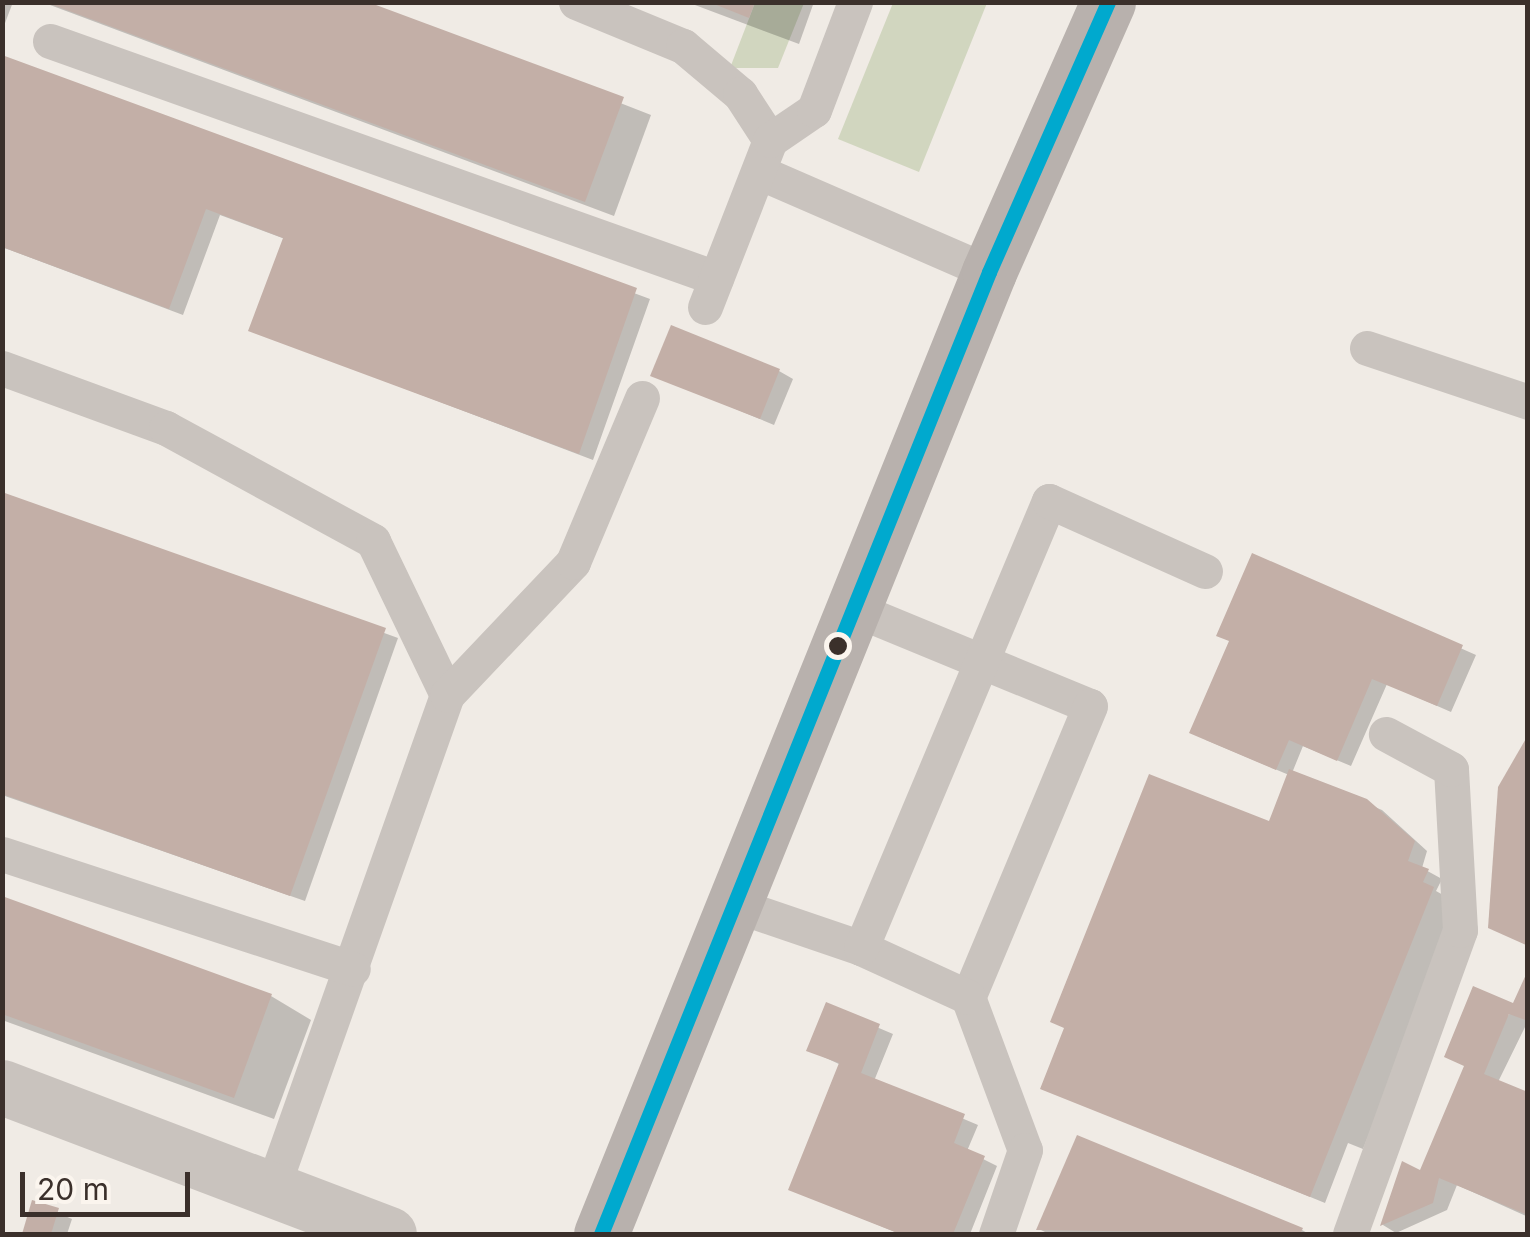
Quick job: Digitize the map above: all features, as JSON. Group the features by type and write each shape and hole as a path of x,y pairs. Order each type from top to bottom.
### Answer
{"main road":[{"path":"601,1234 989,272 1108,2"}],"street":[{"path":"2,1087 273,1186 389,1234"}],"lane":[{"path":"576,2 682,46 740,94 765,156 989,272"},
{"path":"50,40 710,293 765,156 814,110 855,2"},
{"path":"1368,348 1528,402"},
{"path":"2,368 166,428 373,541 446,695"},
{"path":"273,1186 446,695 573,562 642,398"},
{"path":"861,948 1049,501 1204,570"},
{"path":"852,608 1090,706 968,997 1025,1150 996,1234"},
{"path":"1350,1234 1460,930 1451,769 1386,734"},
{"path":"2,854 352,969"},
{"path":"735,904 861,948 968,997"}],"green space":[{"path":"755,3 804,3 778,68 730,68"},
{"path":"893,3 987,3 919,172 838,139"}],"building":[{"path":"45,2 368,2 624,97 585,202"},
{"path":"709,2 755,2 749,18"},
{"path":"2,55 637,288 579,454 248,331 283,238 206,209 169,309 2,247"},
{"path":"671,325 780,369 760,419 650,376"},
{"path":"2,492 386,628 290,896 2,794"},
{"path":"1252,553 1463,645 1437,706 1372,679 1337,761 1289,740 1276,770 1189,733 1229,641 1216,636"},
{"path":"1528,735 1528,946 1488,928 1498,787"},
{"path":"1289,769 1367,799 1415,841 1408,861 1429,869 1423,882 1434,887 1310,1197 1040,1089 1064,1028 1050,1022 1149,774 1269,821"},
{"path":"2,896 272,994 234,1098 2,1014"},
{"path":"1528,970 1528,1021 1509,1014 1484,1074 1528,1092 1528,1215 1439,1178 1433,1203 1380,1226 1402,1161 1420,1170 1464,1066 1444,1057 1473,986 1513,1003"},
{"path":"826,1002 880,1024 861,1073 965,1114 954,1143 985,1156 953,1234 900,1234 788,1190 839,1063 806,1051"},
{"path":"1077,1135 1303,1228 1300,1234 1036,1230"},
{"path":"32,1200 59,1208 51,1234 22,1234"}],"transit line":[{"path":"601,1234 989,272 1108,2"}]}
